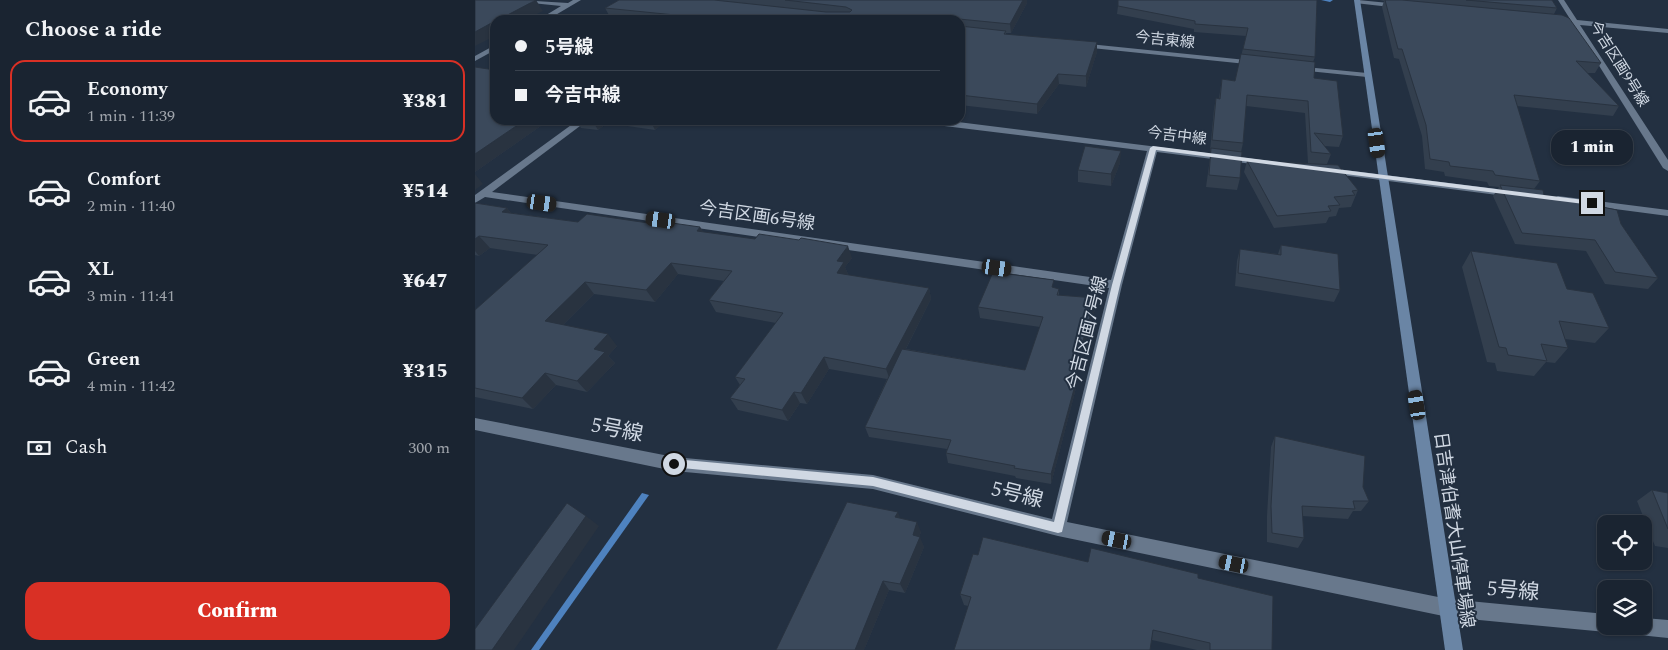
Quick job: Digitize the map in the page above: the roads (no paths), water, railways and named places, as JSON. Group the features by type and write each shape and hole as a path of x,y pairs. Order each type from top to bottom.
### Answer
{"main road":[{"name":"日吉津伯耆大山停車場線","path":"1357,1 1454,650"}],"street":[{"path":"522,0 568,5"},
{"path":"551,15 578,0"},
{"name":"今吉区画9号線","path":"1561,0 1668,168"},
{"path":"1357,1 1407,7"},
{"path":"1546,19 1668,31"},
{"name":"今吉東線","path":"1077,45 1261,64"},
{"path":"475,59 490,50"},
{"path":"1290,67 1367,75"},
{"path":"479,197 577,125"},
{"name":"今吉中線","path":"962,125 1287,165"},
{"name":"今吉区画7号線","path":"1058,528 1116,285 1153,148"},
{"path":"1315,169 1520,194"},
{"name":"今吉区画6号線","path":"479,197 1116,285"},
{"path":"1550,198 1668,213"},
{"name":"5号線","path":"475,424 674,464 873,482 1058,528 1448,608 1597,622"},
{"path":"1652,627 1668,629"}],"water":[{"path":"642,493 649,495 539,650 531,650"}],"waterway":[{"path":"1324,0 1330,0"}]}
